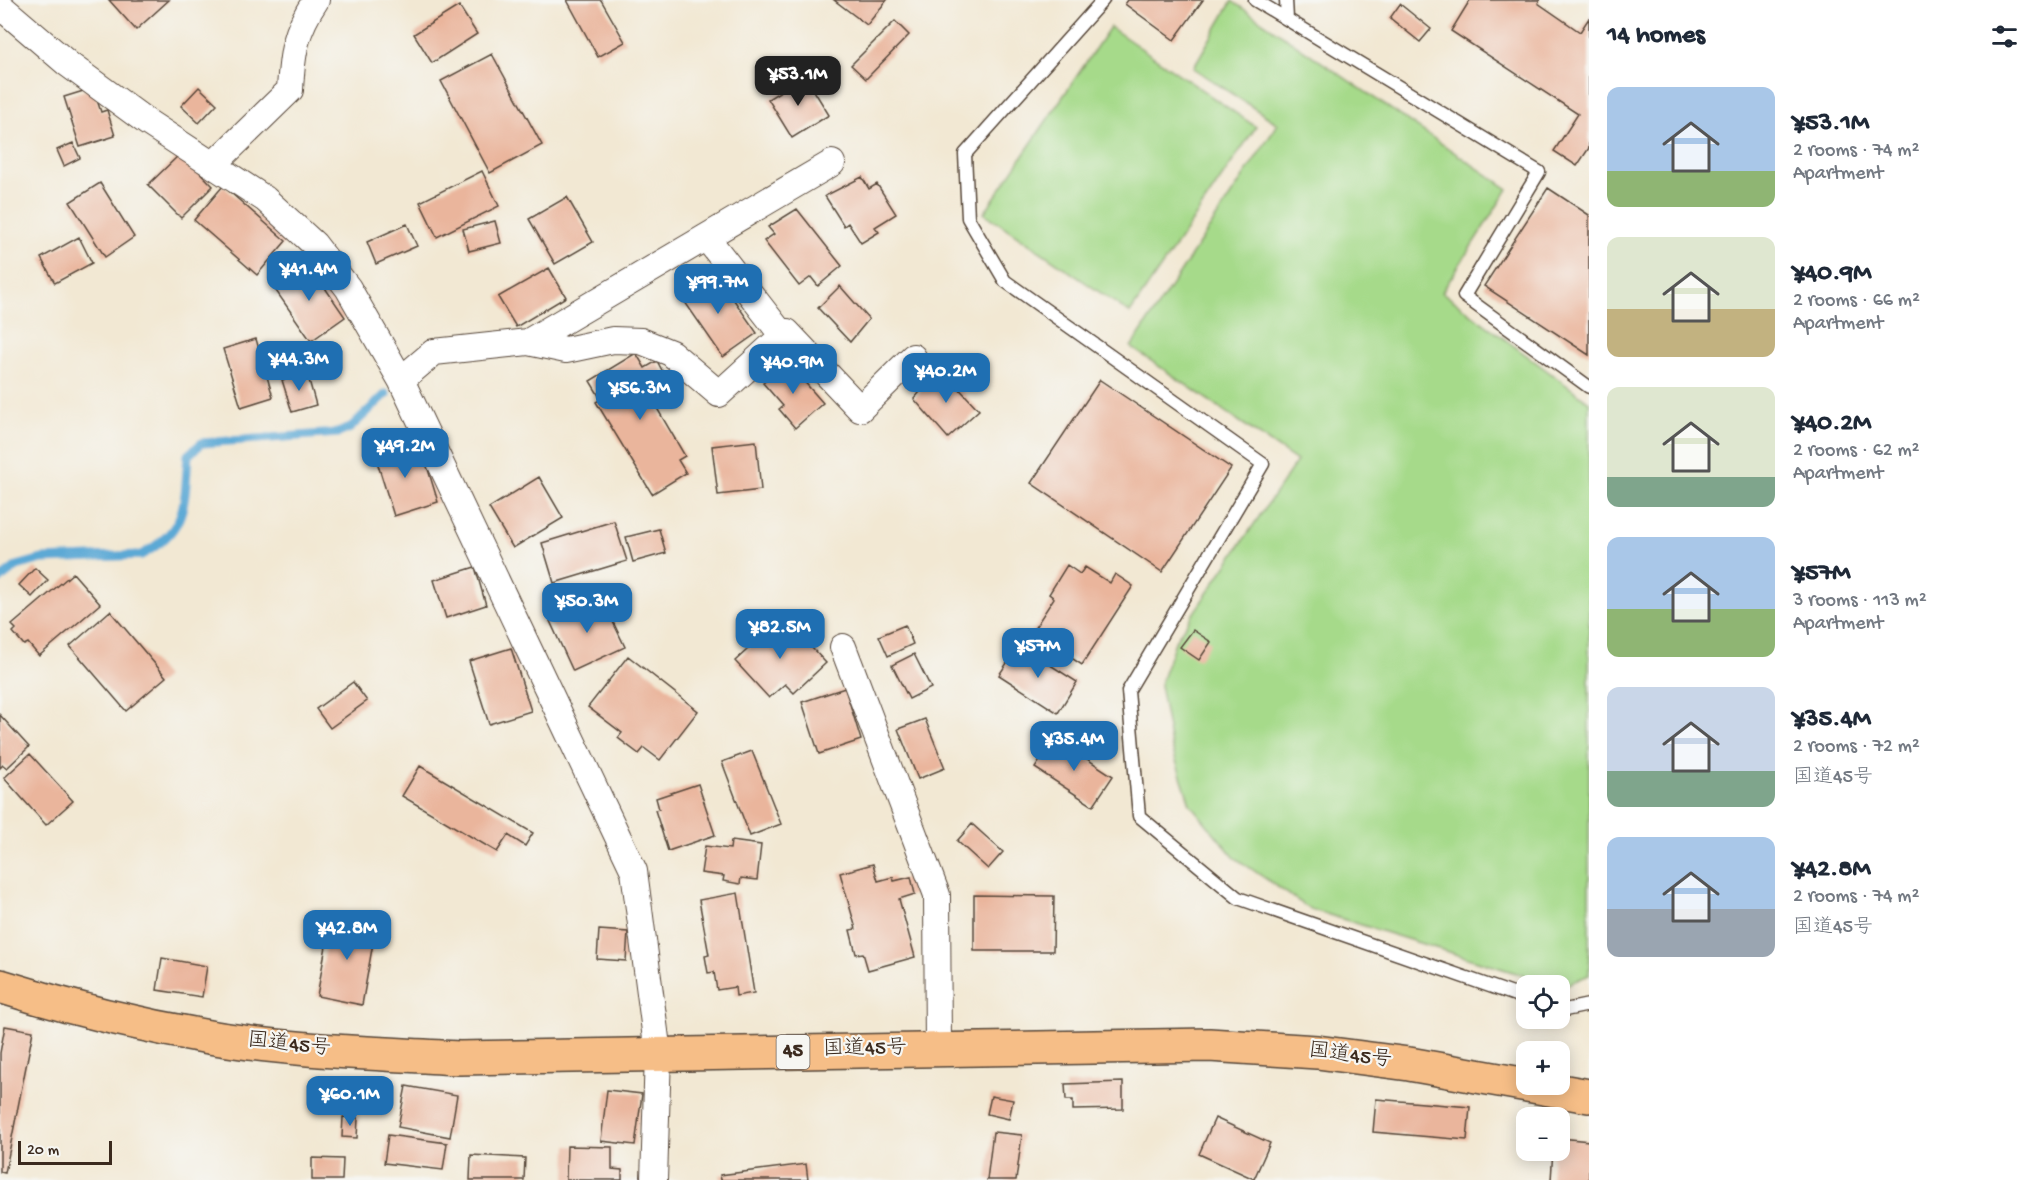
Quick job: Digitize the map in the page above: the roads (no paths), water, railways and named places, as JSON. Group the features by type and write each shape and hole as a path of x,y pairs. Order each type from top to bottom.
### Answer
{"highway":[{"name":"国道45号","path":"0,986 105,1017 210,1037 327,1050 459,1058 1209,1045 1317,1052 1409,1064 1589,1096"}],"street":[{"path":"213,165 290,90 292,51 303,19 316,0"},
{"path":"0,6 7,15 147,122 266,199 314,244 348,288 401,380 634,871 658,1054 654,1180"},
{"path":"528,342 832,163"},
{"path":"706,237 783,336"},
{"path":"401,380 434,352 528,342 566,350 613,340 641,341 671,353 719,394 787,332 860,409 913,357"},
{"path":"843,647 937,895 938,1049"}],"lane":[{"path":"1103,0 965,154 968,218 1005,281 1263,464 1128,692 1139,816 1238,898 1516,995"},
{"path":"1255,0 1539,172 1464,296 1589,387"},
{"path":"1286,0 1287,19"},
{"path":"1570,1009 1589,1005"}],"waterway":[{"path":"0,579 17,566 42,559 141,555 157,545 176,525 184,501 188,455 202,443 338,433 350,428 386,394"}]}
